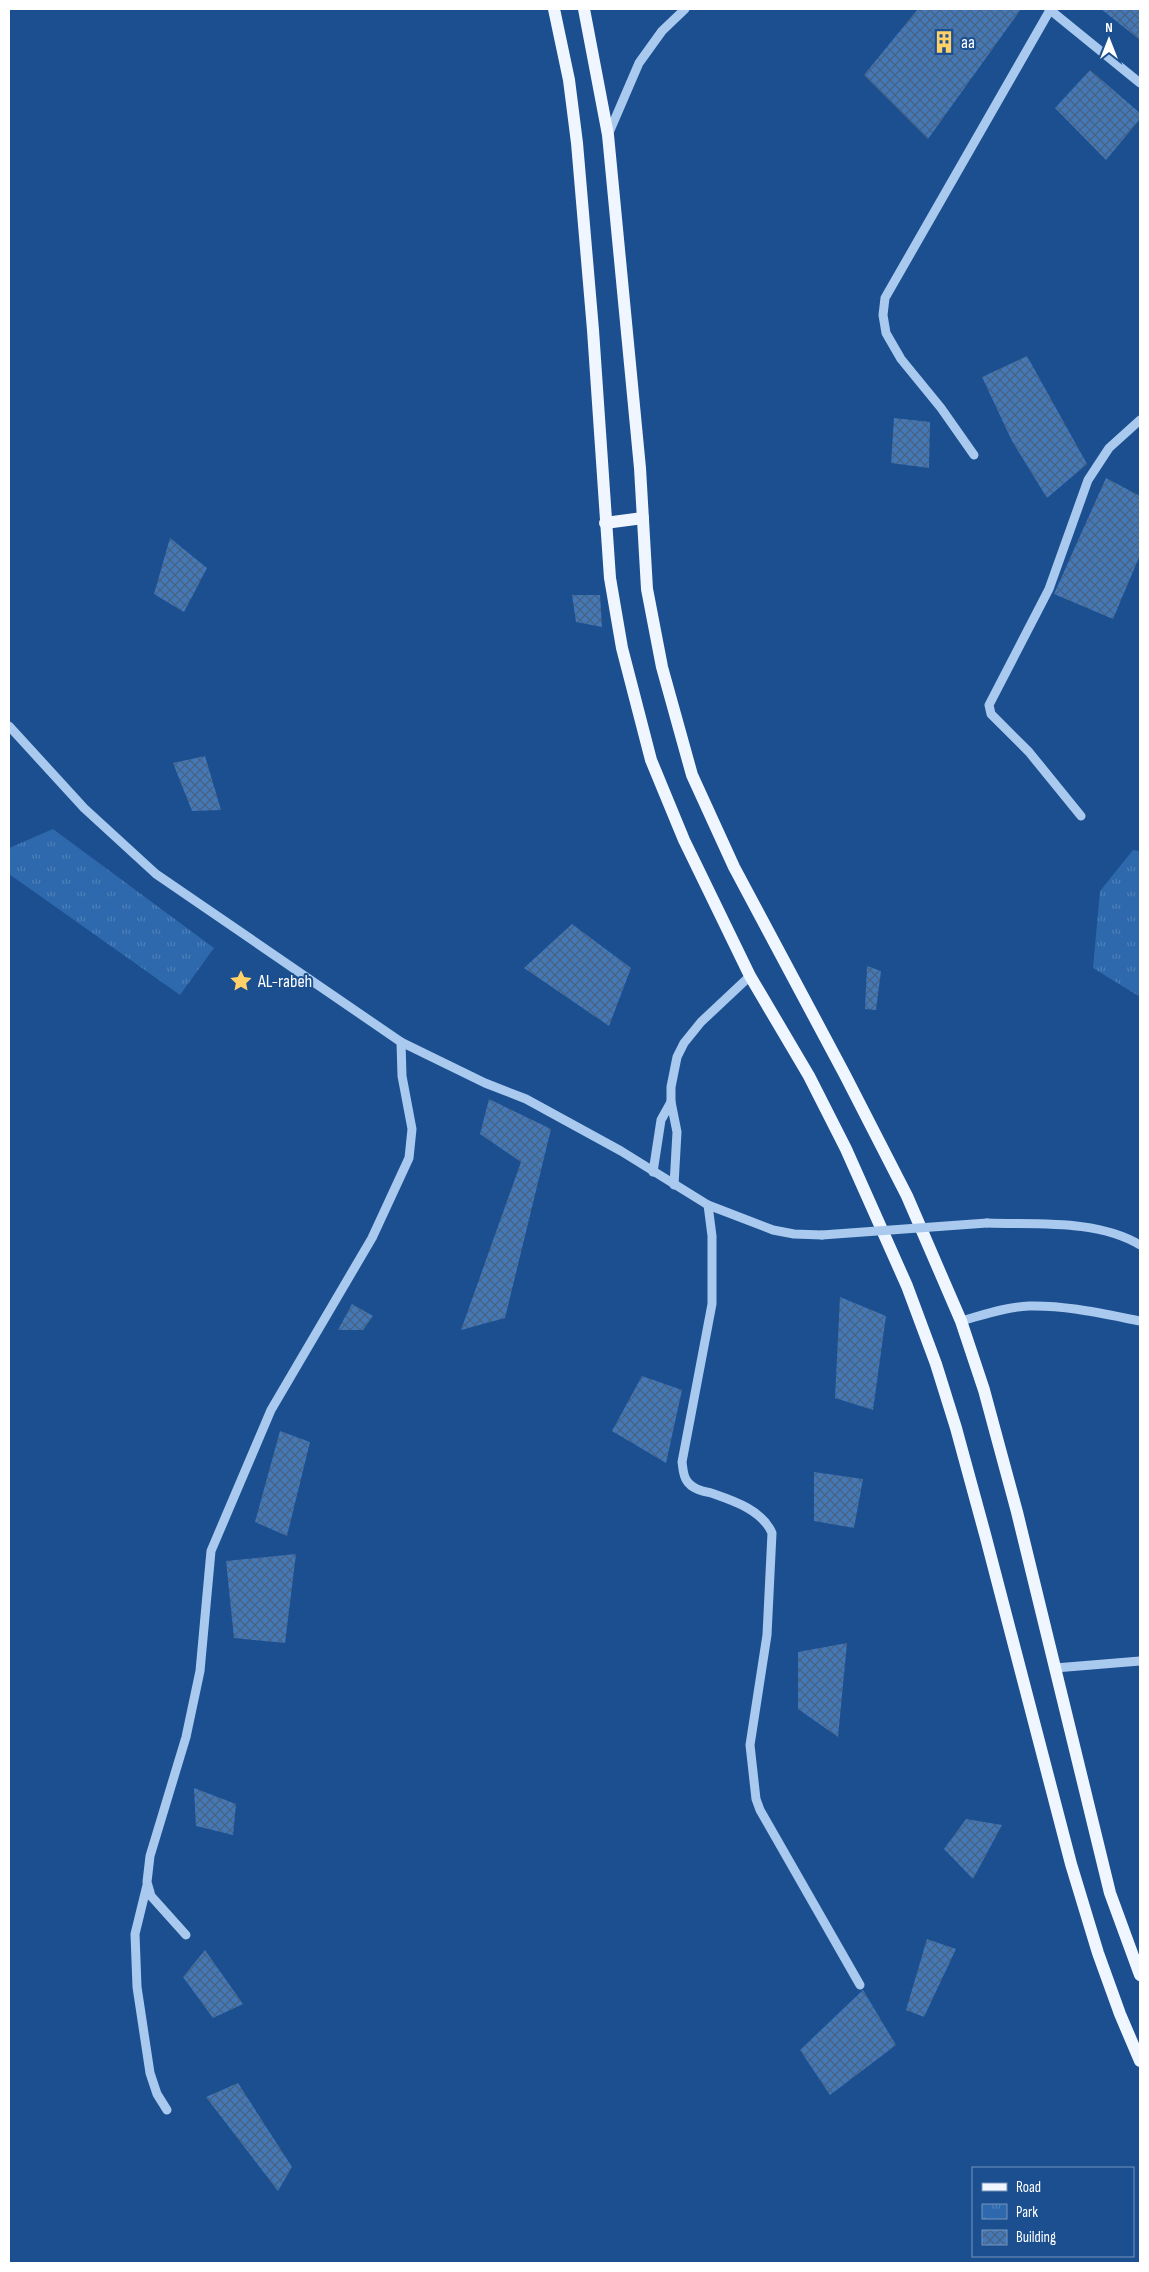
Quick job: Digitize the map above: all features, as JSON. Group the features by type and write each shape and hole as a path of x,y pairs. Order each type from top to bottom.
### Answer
{"main road":[{"path":"554,9 569,80 577,143 596,368 610,578 622,648 651,760 684,840 750,976 809,1076 846,1149 907,1286 936,1364 986,1538 1071,1864 1098,1953 1120,2014 1140,2061"},
{"path":"584,9 602,93 620,240 647,589 662,667 692,775 734,866 907,1196 961,1321 984,1390 1015,1502 1110,1893 1140,1975"},
{"path":"605,523 643,518"}],"street":[{"path":"608,135 639,63 662,31 685,9"},
{"path":"974,455 941,408 901,359 889,339 883,315 885,298 1049,9 1140,84"},
{"path":"1080,816 1029,752 991,714 989,705 1049,589 1078,505 1093,472 1109,448 1140,420"},
{"path":"9,726 84,808 156,874 401,1042 485,1083 526,1100 622,1151 708,1206 773,1230 794,1234 822,1235 987,1223 1081,1227 1108,1233 1140,1245"},
{"path":"674,1185 677,1132 671,1102 672,1072 684,1043 701,1022 750,976"},
{"path":"167,2110 157,2094 150,2073 137,1987 135,1934 147,1882 150,1856 186,1737 200,1671 211,1550 271,1410 372,1238 409,1158 412,1130 402,1076 401,1042"},
{"path":"653,1172 661,1120 671,1102"},
{"path":"708,1206 712,1236 712,1304 682,1462 687,1481 695,1488 734,1501 763,1518 772,1533 767,1635 750,1745 756,1799 760,1810 860,1985"},
{"path":"961,1321 1003,1309 1028,1306 1048,1307 1140,1321"},
{"path":"1056,1668 1140,1661"},
{"path":"147,1882 151,1896 186,1935"}],"green space":[{"path":"53,829 214,948 180,995 9,874 9,848"},
{"path":"1133,850 1140,851 1140,997 1093,968 1100,891"}],"building":[{"name":"aa","path":"918,9 1021,9 928,139 864,75"},
{"path":"1101,9 1140,9 1140,40"},
{"path":"1090,70 1140,113 1140,119 1106,160 1055,108"},
{"path":"1027,356 1087,464 1047,498 1012,441 982,377"},
{"path":"894,418 930,422 929,468 891,463"},
{"path":"1106,478 1140,496 1140,555 1113,619 1054,594"},
{"path":"170,538 207,568 184,612 154,594"},
{"path":"572,595 600,595 602,627 576,622"},
{"path":"205,756 221,810 192,811 173,763"},
{"path":"572,924 631,968 609,1026 524,968"},
{"path":"867,966 881,971 876,1010 865,1009"},
{"path":"489,1099 551,1129 505,1318 461,1330 521,1162 480,1134"},
{"path":"840,1297 886,1316 873,1410 835,1398"},
{"path":"352,1304 373,1316 363,1330 338,1330"},
{"path":"642,1376 682,1390 666,1463 612,1431"},
{"path":"280,1431 310,1442 287,1536 255,1522"},
{"path":"814,1472 863,1479 854,1528 814,1521"},
{"path":"296,1554 285,1643 234,1638 226,1561"},
{"path":"847,1643 838,1737 798,1709 798,1652"},
{"path":"194,1788 236,1804 233,1835 196,1826"},
{"path":"966,1819 1002,1825 973,1879 944,1849"},
{"path":"927,1939 956,1949 924,2017 906,2010"},
{"path":"205,1950 243,2004 213,2018 183,1977"},
{"path":"863,1990 896,2045 830,2095 800,2050"},
{"path":"238,2083 292,2167 278,2191 206,2097"}],"place":[{"name":"aa","path":"944,42"},
{"name":"AL-rabeh","path":"241,981"}]}
